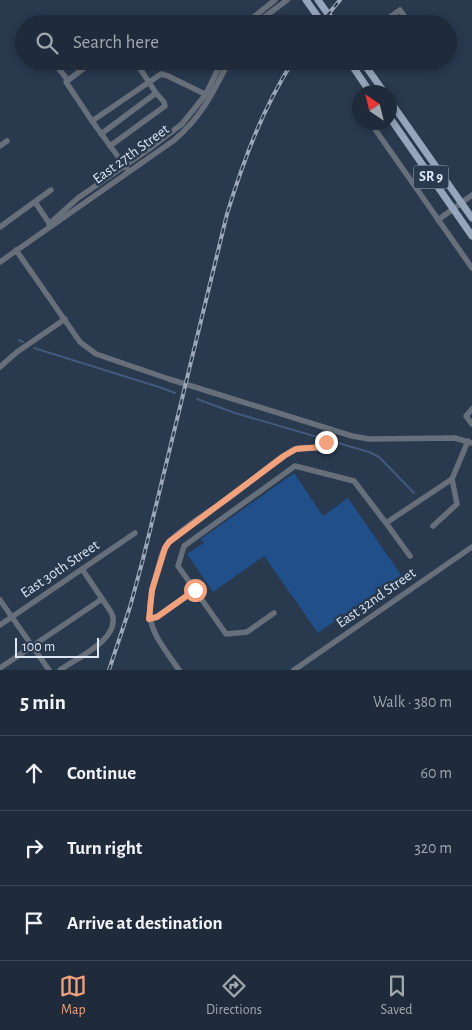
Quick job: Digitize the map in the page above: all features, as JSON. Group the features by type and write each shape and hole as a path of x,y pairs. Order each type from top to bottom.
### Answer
{"main road":[{"path":"306,0 317,15"},
{"path":"318,0 329,15"},
{"path":"355,70 365,85"},
{"path":"368,70 377,85"},
{"name":"SR 9","path":"397,111 472,218"},
{"name":"SR 9","path":"397,128 472,236"}],"street":[{"path":"256,15 275,0"},
{"path":"267,15 286,0"},
{"path":"393,15 400,10 404,15"},
{"path":"60,70 92,122 126,169"},
{"path":"67,79 80,70"},
{"path":"110,146 165,106 141,70"},
{"name":"East 27th Street","path":"24,244 78,198 185,130 201,113 218,70"},
{"name":"East 27th Street","path":"208,96 224,70"},
{"path":"92,122 161,74 208,96"},
{"path":"101,134 156,93"},
{"path":"376,130 472,268"},
{"path":"0,146 7,141"},
{"name":"East 27th Street","path":"0,262 126,169"},
{"path":"0,227 52,190"},
{"path":"438,220 472,196"},
{"path":"35,202 49,223"},
{"path":"16,250 80,342 96,354 169,379 330,429 369,438 440,437 470,442 452,479 386,522"},
{"path":"0,367 17,352 65,319"},
{"path":"472,410 466,416 472,424"},
{"path":"179,670 158,640 149,619 152,590 165,548 169,542 284,456 296,449 321,447 327,440 330,429"},
{"path":"274,613 247,632 226,634 178,566 184,546 295,466 354,481 410,556"},
{"path":"433,526 457,504 452,479"},
{"name":"East 30th Street","path":"0,625 135,533"},
{"name":"East 32nd Street","path":"294,670 472,547"},
{"path":"60,670 103,641 113,627 112,615 82,569"},
{"path":"149,619 157,617 195,590"},
{"path":"0,668 102,599"},
{"path":"0,600 49,670"}],"building":[{"path":"294,473 323,516 348,498 401,575 318,633 264,556 213,592 187,554 204,543 201,539"}],"waterway":[{"path":"19,340 23,342"},
{"path":"34,348 175,393"},
{"path":"197,399 235,413 369,452 379,457 414,493"}],"railway":[{"path":"328,15 340,0"},
{"path":"109,670 130,607 143,559 227,214 255,135 288,70"}],"route":[{"path":"195,590 157,617 149,619 152,590 160,561 169,542 284,456 296,449 321,447 326,442"}]}
